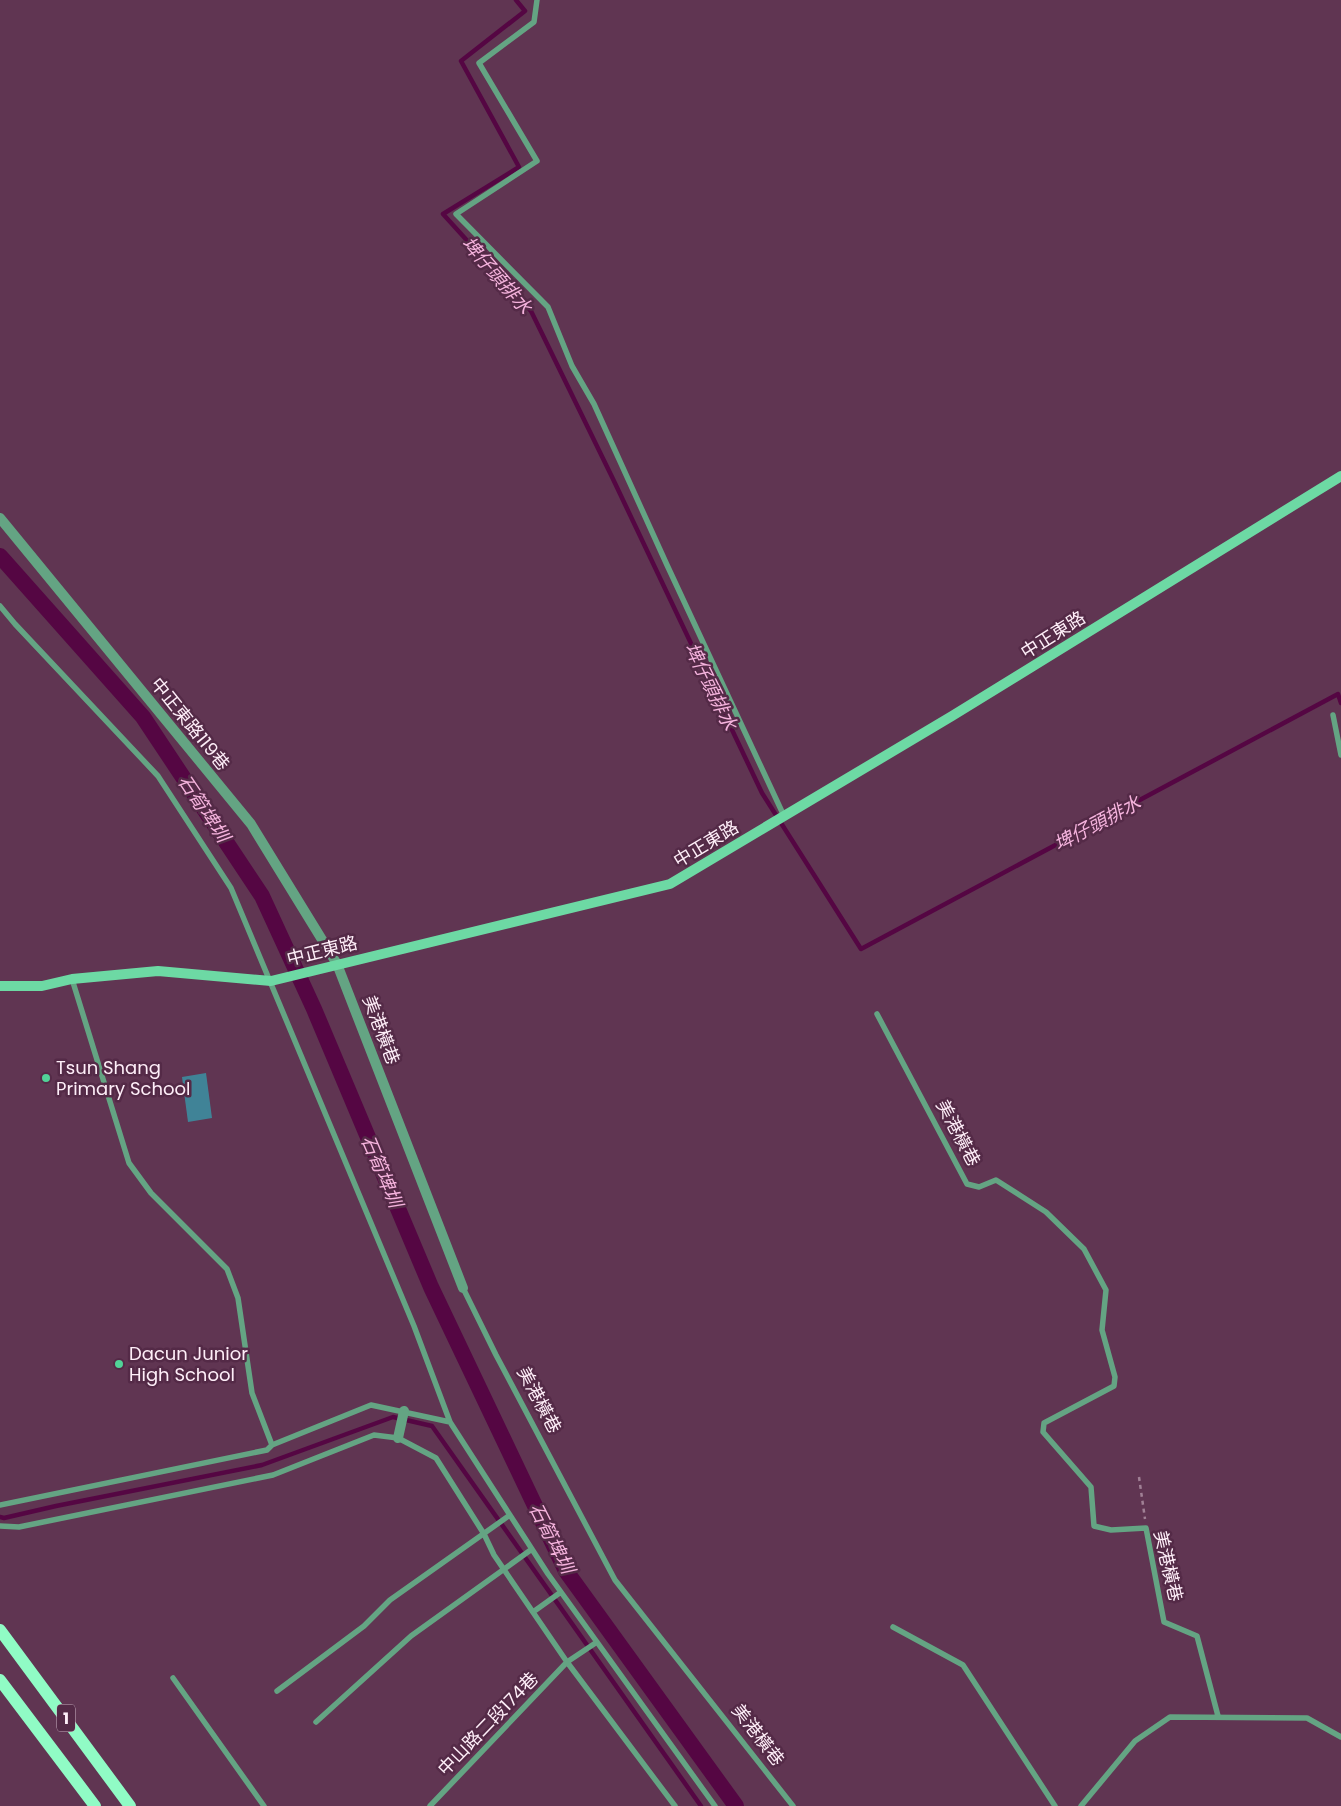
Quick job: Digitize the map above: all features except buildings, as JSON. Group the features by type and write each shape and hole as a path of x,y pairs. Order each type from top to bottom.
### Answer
{"main road":[{"name":"中正東路","path":"0,986 42,986 72,979 158,971 271,980 670,884 952,716 1341,476"},
{"name":"1","path":"0,1630 130,1806"},
{"name":"1","path":"0,1680 95,1806"}],"street":[{"name":"中正東路119巷","path":"0,518 251,824 338,964"},
{"name":"美港橫巷","path":"338,964 463,1288"},
{"path":"398,1438 404,1411"}],"lane":[{"path":"537,0 534,22 479,63 537,161 456,214 548,308 572,366 594,404 784,816"},
{"path":"0,606 158,776 231,888 414,1326 450,1422 561,1592 715,1806"},
{"path":"1333,715 1341,755"},
{"path":"72,979 129,1163 151,1193 227,1269 238,1298 252,1393 272,1445"},
{"name":"美港橫巷","path":"877,1014 967,1184 979,1186 996,1180 1046,1212 1084,1249 1106,1290 1102,1330 1115,1377 1114,1386 1106,1392 1044,1422 1043,1432 1091,1487 1094,1526 1110,1530 1146,1528 1164,1622 1197,1636 1218,1716"},
{"name":"美港橫巷","path":"463,1288 616,1580 793,1806"},
{"path":"0,1505 267,1450 272,1445 371,1405 450,1422"},
{"path":"0,1526 19,1527 273,1476 374,1435 398,1438 436,1458 504,1569 567,1662 675,1806"},
{"path":"277,1691 364,1626 390,1600 510,1515"},
{"path":"316,1722 411,1636 532,1549"},
{"path":"533,1612 561,1592"},
{"path":"893,1627 963,1665 1056,1806"},
{"name":"中山路二段174巷","path":"430,1806 567,1662 597,1642"},
{"path":"173,1678 264,1806"},
{"path":"1086,1805 1135,1741 1170,1717 1307,1718 1341,1737"}],"path":[{"path":"1139,1477 1146,1528"}],"waterway":[{"name":"埤仔頭排水","path":"516,0 525,11 461,61 519,167 443,214 531,311 762,793 861,949 1338,694 1341,703"},
{"name":"石筍埤圳","path":"0,556 143,717 262,896 314,1009 431,1287 566,1571 736,1806"},
{"path":"0,1517 4,1518 262,1465 393,1417 432,1426 701,1806"}],"place":[{"name":"Tsun Shang Primary School","path":"46,1078"},
{"name":"Dacun Junior High School","path":"119,1364"}]}
